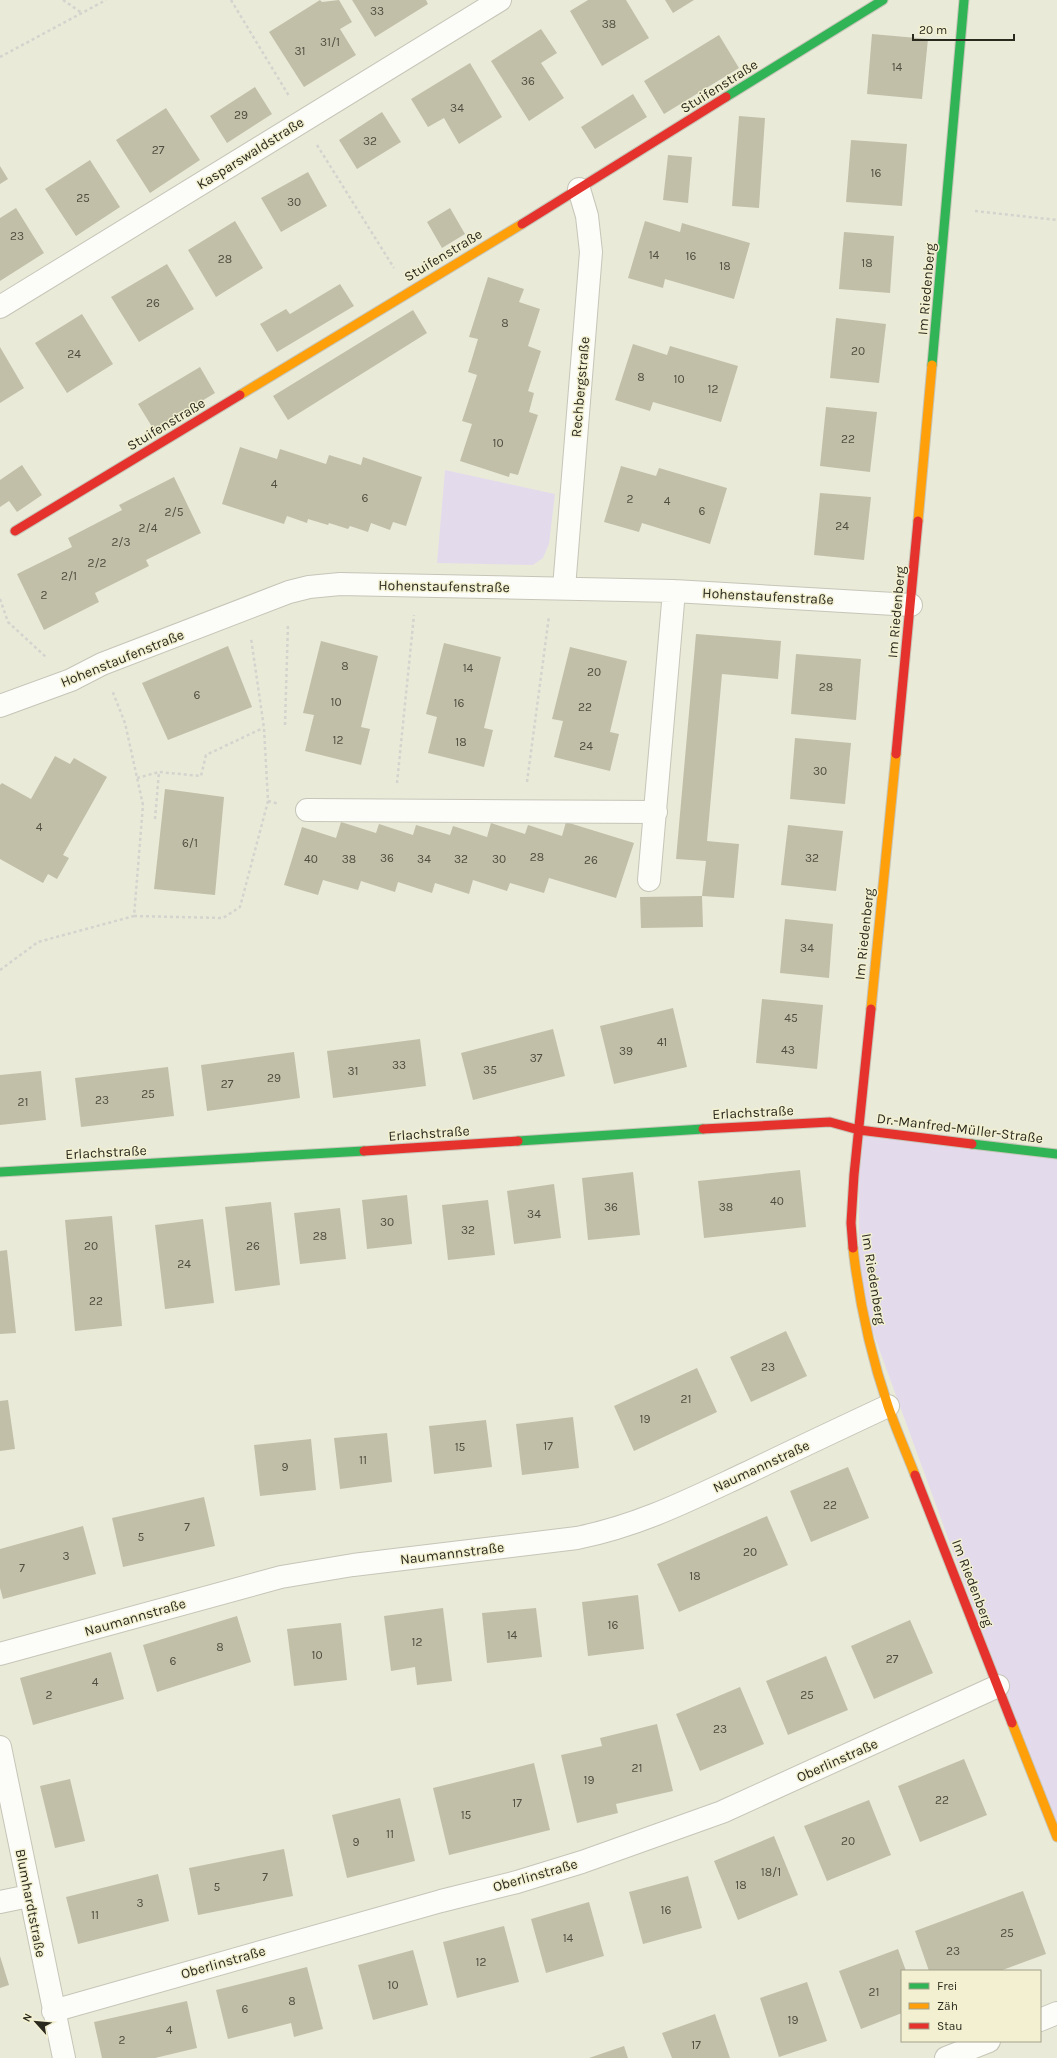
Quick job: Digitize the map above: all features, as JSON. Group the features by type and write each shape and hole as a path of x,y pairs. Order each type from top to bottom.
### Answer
{"street":[{"name":"Kasparswaldstraße","path":"0,307 500,0"},
{"name":"Stuifenstraße","path":"15,531 409,292 883,0"},
{"name":"Im Riedenberg","path":"964,0 947,208 911,605 854,1175 852,1238 859,1294 871,1346 888,1406 1057,1837"},
{"name":"Rechbergstraße","path":"558,587 591,252 587,216 578,188"},
{"name":"Hohenstaufenstraße","path":"0,706 71,680 102,664 290,592 309,587 340,584 558,587 674,591 911,605"},
{"path":"650,880 674,591"},
{"path":"307,810 656,812"},
{"name":"Erlachstraße","path":"0,1172 263,1158 760,1125 830,1122 859,1130"},
{"name":"Dr.-Manfred-Müller-Straße","path":"859,1130 1057,1154"},
{"name":"Naumannstraße","path":"0,1654 281,1577 353,1565 577,1538 607,1532 643,1521 684,1503 888,1406"},
{"name":"Oberlinstraße","path":"53,2011 426,1905 517,1882 589,1860 722,1812 998,1686"},
{"name":"Blumhardtstraße","path":"0,1747 53,2011 64,2058"},
{"path":"0,1902 30,1896"},
{"path":"1041,2020 1057,2013"},
{"path":"946,2058 986,2042"}],"path":[{"path":"63,0 82,13"},
{"path":"0,56 106,0"},
{"path":"231,0 290,98"},
{"path":"321,151 409,292"},
{"path":"947,208 1057,220"},
{"path":"394,811 417,585"},
{"path":"522,812 558,587"},
{"path":"285,725 290,592"},
{"path":"0,598 8,622 71,680"},
{"path":"0,970 38,942 134,916 223,918 240,907 268,801 264,728 248,609"},
{"path":"102,664 125,723 143,805 134,916"},
{"path":"137,778 158,772 201,776 206,755 264,728"},
{"path":"155,819 158,772"}],"shaded area":[{"path":"445,470 555,494 549,544 543,558 533,565 437,563"},
{"path":"859,1130 1057,1154 1057,1837 859,1294"}],"building":[{"path":"320,0 322,2 339,0 352,22 340,29 356,55 304,87 269,32"},
{"path":"352,0 426,0 428,4 375,37"},
{"path":"588,0 626,0 649,38 602,66 570,11"},
{"path":"665,0 694,0 673,13"},
{"path":"541,29 557,53 541,63 564,98 529,121 491,61"},
{"path":"872,34 928,39 922,99 867,94"},
{"path":"719,35 739,68 664,114 644,81"},
{"path":"470,63 502,117 459,144 444,118 428,127 411,99"},
{"path":"255,87 272,114 227,143 210,116"},
{"path":"633,94 647,117 595,149 581,127"},
{"path":"166,108 200,160 150,193 116,140"},
{"path":"382,112 401,142 357,169 339,140"},
{"path":"739,116 765,118 759,208 732,206"},
{"path":"851,140 907,144 902,206 846,202"},
{"path":"668,155 692,157 688,203 663,200"},
{"path":"90,160 120,207 76,236 45,189"},
{"path":"0,166 8,179 0,184"},
{"path":"308,172 327,206 281,232 261,198"},
{"path":"16,208 44,253 0,281 0,218"},
{"path":"450,208 465,234 442,248 427,222"},
{"path":"235,221 263,268 216,297 188,250"},
{"path":"645,221 680,232 682,223 750,243 734,299 665,279 663,288 628,278"},
{"path":"844,232 894,236 890,293 839,289"},
{"path":"167,264 194,309 139,342 111,297"},
{"path":"488,277 524,289 519,302 540,309 528,346 541,351 528,391 534,393 529,412 538,415 518,475 510,473 509,477 460,461 472,424 462,421 477,375 468,372 478,339 469,337"},
{"path":"340,284 354,306 277,352 260,324 286,309 290,314"},
{"path":"413,310 427,333 288,420 273,396"},
{"path":"82,314 113,364 67,393 35,343"},
{"path":"836,318 886,324 879,383 830,378"},
{"path":"633,344 667,355 670,346 738,366 721,422 653,402 650,411 615,400"},
{"path":"0,347 24,388 0,403"},
{"path":"200,367 215,393 154,430 138,404"},
{"path":"826,407 877,412 870,472 820,466"},
{"path":"240,447 277,459 280,449 326,464 329,455 361,465 363,457 422,477 406,526 393,522 390,530 371,523 368,532 350,526 348,529 329,523 328,525 308,519 307,523 287,516 284,524 222,504"},
{"path":"22,465 42,495 17,512 9,501 0,507 0,480"},
{"path":"621,466 656,476 659,468 727,488 710,544 642,523 639,532 604,522"},
{"path":"174,477 201,533 146,560 149,566 95,593 99,602 44,630 17,574 72,547 68,538 122,510 119,505"},
{"path":"820,493 871,497 864,560 814,555"},
{"path":"696,634 781,641 778,679 722,674 707,841 739,844 734,898 702,896 706,861 676,859"},
{"path":"321,641 378,656 361,727 370,729 361,765 305,751 314,715 303,713"},
{"path":"444,643 501,657 484,728 493,730 484,767 428,753 437,717 426,714"},
{"path":"228,646 252,707 168,740 142,683"},
{"path":"570,647 627,661 610,732 619,734 610,771 554,757 563,721 552,719"},
{"path":"796,654 861,659 856,720 791,714"},
{"path":"795,738 851,743 845,804 790,799"},
{"path":"55,756 70,764 74,758 107,777 63,855 69,858 57,879 48,874 43,883 0,859 0,785 2,783 31,799"},
{"path":"165,789 224,797 215,895 154,889"},
{"path":"341,822 376,833 379,824 413,835 416,825 450,835 453,826 487,837 491,823 525,834 528,825 562,836 566,822 634,843 616,898 549,878 544,893 510,883 507,891 473,880 469,894 435,883 432,893 398,882 395,892 361,881 358,890 323,880 318,895 284,885 302,827 336,838"},
{"path":"788,825 843,831 836,891 781,885"},
{"path":"702,896 703,927 641,928 640,897"},
{"path":"785,919 833,924 829,978 780,973"},
{"path":"762,999 823,1005 817,1069 756,1063"},
{"path":"673,1008 687,1067 614,1084 600,1026"},
{"path":"553,1029 565,1076 473,1100 461,1053"},
{"path":"420,1039 426,1086 333,1098 327,1051"},
{"path":"294,1052 300,1098 207,1111 201,1065"},
{"path":"168,1067 174,1116 81,1127 75,1078"},
{"path":"41,1071 46,1120 0,1125 0,1075"},
{"path":"800,1170 806,1227 704,1238 698,1181"},
{"path":"633,1172 640,1235 588,1240 582,1178"},
{"path":"554,1184 561,1238 514,1244 507,1191"},
{"path":"407,1195 412,1244 367,1249 362,1200"},
{"path":"488,1200 495,1255 448,1260 442,1205"},
{"path":"271,1202 280,1285 235,1291 225,1207"},
{"path":"340,1208 346,1259 300,1264 294,1213"},
{"path":"112,1216 122,1326 75,1331 65,1220"},
{"path":"203,1219 214,1303 165,1309 155,1225"},
{"path":"7,1250 16,1333 0,1334 0,1251"},
{"path":"786,1331 807,1376 751,1402 730,1357"},
{"path":"697,1368 717,1412 634,1451 614,1406"},
{"path":"8,1400 15,1449 0,1451 0,1401"},
{"path":"573,1417 579,1468 522,1475 516,1424"},
{"path":"486,1420 492,1467 434,1474 429,1426"},
{"path":"387,1433 392,1482 340,1489 334,1438"},
{"path":"311,1439 316,1490 260,1496 254,1445"},
{"path":"848,1467 869,1518 811,1542 790,1491"},
{"path":"204,1497 215,1546 123,1567 112,1518"},
{"path":"767,1516 788,1565 679,1612 657,1564"},
{"path":"83,1526 96,1574 3,1599 0,1588 0,1549"},
{"path":"638,1595 644,1649 588,1656 582,1602"},
{"path":"443,1608 452,1681 417,1685 415,1667 391,1671 384,1616"},
{"path":"536,1608 542,1657 487,1663 482,1613"},
{"path":"237,1616 251,1662 157,1692 143,1645"},
{"path":"910,1620 933,1673 874,1699 851,1646"},
{"path":"341,1623 347,1680 294,1686 287,1629"},
{"path":"111,1652 124,1699 33,1725 20,1678"},
{"path":"826,1656 848,1710 788,1735 766,1681"},
{"path":"740,1687 764,1744 700,1771 676,1714"},
{"path":"657,1724 673,1791 616,1804 618,1813 577,1823 561,1755 602,1746 600,1738"},
{"path":"964,1759 987,1815 920,1842 898,1786"},
{"path":"534,1763 550,1830 449,1855 433,1788"},
{"path":"70,1779 85,1841 55,1848 40,1786"},
{"path":"400,1798 415,1861 347,1878 332,1815"},
{"path":"869,1800 891,1855 827,1881 804,1826"},
{"path":"774,1836 798,1895 738,1920 714,1861"},
{"path":"284,1849 293,1896 198,1915 189,1868"},
{"path":"158,1874 169,1921 78,1944 66,1897"},
{"path":"688,1876 702,1928 643,1944 629,1892"},
{"path":"1023,1891 1046,1954 1003,1970 929,1970 915,1931"},
{"path":"589,1902 604,1956 546,1973 531,1919"},
{"path":"504,1926 519,1982 457,1998 443,1942"},
{"path":"898,1949 906,1970 901,1970 901,2013 861,2029 839,1971"},
{"path":"413,1950 428,2005 373,2020 358,1965"},
{"path":"0,1956 9,1985 0,1988"},
{"path":"307,1967 323,2029 294,2037 291,2023 228,2039 216,1990"},
{"path":"807,1982 827,2041 779,2057 760,1998"},
{"path":"187,2001 197,2048 155,2058 102,2058 94,2022"},
{"path":"715,2014 730,2058 672,2058 662,2033"},
{"path":"624,2046 628,2058 589,2058"}],"traffic: fast":[{"path":"726,97 883,0"},
{"path":"932,365 964,0"},
{"path":"518,1141 703,1129"},
{"path":"972,1144 1057,1154"},
{"path":"0,1172 364,1151"}],"traffic: slow":[{"path":"240,395 522,224"},
{"path":"918,521 932,365"},
{"path":"871,1009 896,754"},
{"path":"853,1248 862,1308 876,1368 891,1415 915,1475"},
{"path":"1012,1723 1057,1837"}],"traffic: jam":[{"path":"522,224 726,97"},
{"path":"15,531 240,395"},
{"path":"896,754 918,521"},
{"path":"853,1248 851,1223 854,1175 871,1009"},
{"path":"703,1129 830,1122 859,1130 972,1144"},
{"path":"364,1151 518,1141"},
{"path":"915,1475 1012,1723"}]}
